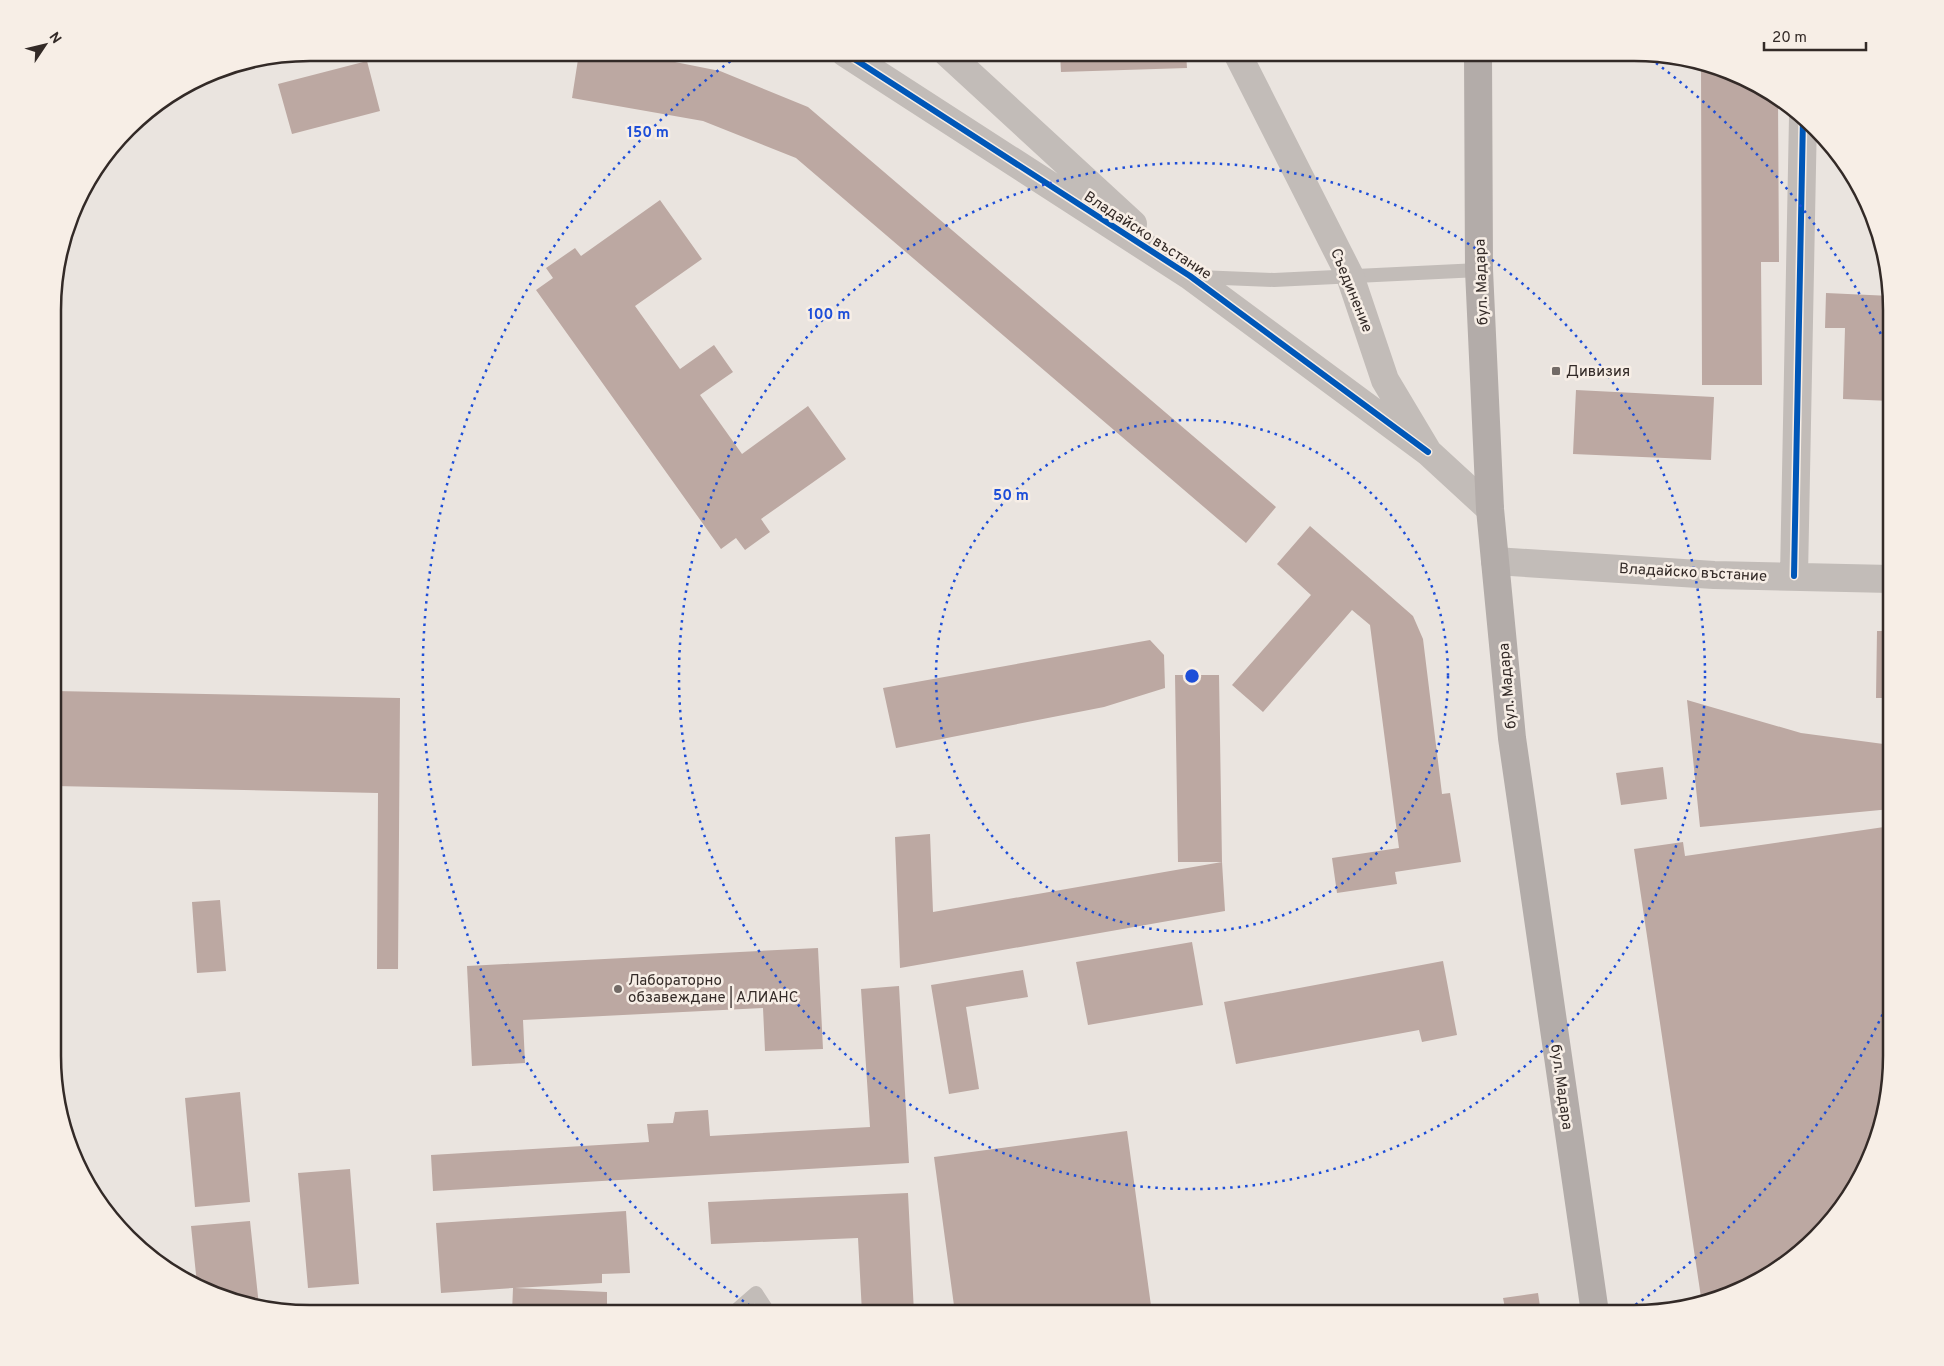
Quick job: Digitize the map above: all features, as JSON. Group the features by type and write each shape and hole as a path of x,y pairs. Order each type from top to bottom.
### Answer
{"main road":[{"name":"бул. Мадара","path":"1478,61 1479,270 1490,509 1512,738 1594,1305"}],"street":[{"name":"Владайско въстание","path":"857,61 1190,276 1428,452"},
{"name":"Владайско въстание","path":"956,61 1190,276"},
{"name":"Съединение","path":"1241,61 1350,276 1385,380 1428,452 1490,509"},
{"path":"1794,576 1803,127"},
{"name":"Владайско въстание","path":"1495,561 1714,575 1883,579"}],"lane":[{"path":"1190,276 1274,280 1479,270"},
{"path":"742,1305 756,1293 764,1305"}],"building":[{"path":"367,61 380,111 292,134 278,84"},
{"path":"578,61 670,61 720,71 808,107 1276,507 1246,543 796,158 703,121 572,98"},
{"path":"1060,61 1187,61 1187,68 1061,72"},
{"path":"1701,71 1714,74 1744,87 1778,108 1779,262 1761,262 1762,385 1702,385"},
{"path":"660,200 702,259 635,306 680,369 714,345 733,372 700,395 742,454 808,406 846,459 761,519 770,532 745,550 736,538 721,549 536,290 553,278 546,268 575,248 581,256"},
{"path":"1826,293 1882,296 1883,401 1843,399 1845,328 1825,328"},
{"path":"1576,390 1714,397 1711,460 1573,454"},
{"path":"1310,526 1413,616 1423,639 1442,794 1450,793 1461,862 1395,872 1397,884 1337,893 1332,858 1399,848 1370,625 1352,610 1263,712 1232,685 1311,595 1277,564"},
{"path":"1877,631 1883,631 1883,698 1876,698"},
{"path":"1150,640 1164,655 1165,688 1104,707 896,748 883,688"},
{"path":"1175,675 1219,675 1222,862 1178,862"},
{"path":"61,691 400,698 398,969 377,969 378,793 61,786"},
{"path":"1687,700 1801,733 1883,744 1883,810 1700,827"},
{"path":"1663,767 1667,799 1621,805 1616,773"},
{"path":"1883,827 1883,1056 1881,1089 1870,1136 1857,1166 1841,1194 1810,1232 1772,1263 1729,1286 1701,1295 1634,849 1683,842 1685,856"},
{"path":"930,834 933,912 1222,862 1225,911 900,968 895,837"},
{"path":"220,900 226,971 197,973 192,902"},
{"path":"1192,942 1203,1005 1088,1025 1076,962"},
{"path":"818,948 823,1049 765,1051 763,1008 523,1020 525,1063 472,1066 467,966"},
{"path":"1443,961 1457,1035 1422,1042 1419,1030 1236,1064 1224,1002"},
{"path":"1023,970 1028,997 966,1007 979,1089 949,1094 931,985"},
{"path":"899,986 909,1163 433,1191 431,1155 649,1142 647,1124 673,1123 675,1112 708,1110 710,1136 870,1127 861,989"},
{"path":"240,1092 250,1202 195,1207 185,1098"},
{"path":"1127,1131 1151,1305 954,1305 934,1157"},
{"path":"350,1169 359,1284 308,1288 298,1173"},
{"path":"908,1193 914,1305 862,1305 858,1238 711,1244 708,1202"},
{"path":"626,1211 630,1273 602,1274 602,1283 515,1288 607,1292 607,1305 512,1305 513,1288 441,1293 436,1223"},
{"path":"250,1221 258,1299 230,1292 196,1277 191,1226"},
{"path":"1538,1293 1540,1305 1504,1305 1503,1298"}],"cycle path":[{"path":"857,61 1190,276 1428,452"},
{"path":"1794,576 1803,127"}],"place":[{"name":"Дивизия","path":"1556,371"},
{"name":"Лабораторно обзавеждане | АЛИАНС","path":"618,989"}]}
